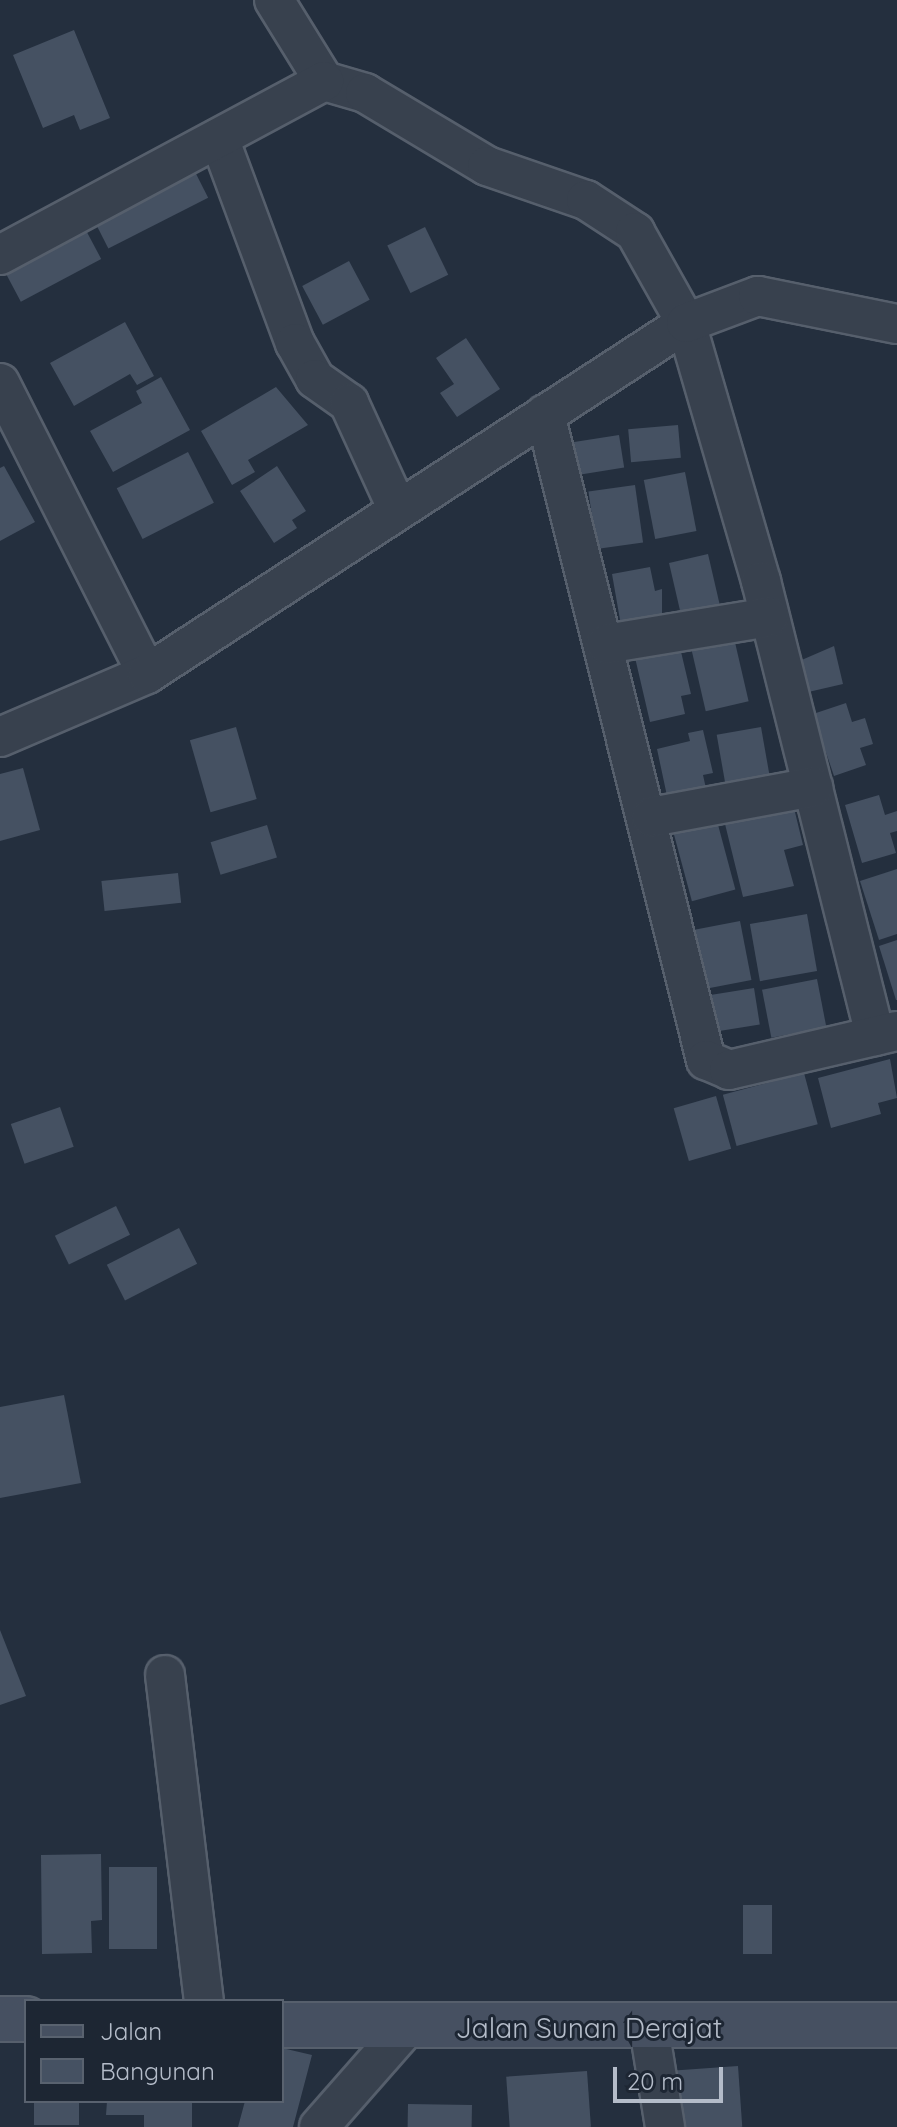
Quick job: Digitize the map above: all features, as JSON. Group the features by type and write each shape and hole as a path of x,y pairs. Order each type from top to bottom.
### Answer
{"street":[{"path":"274,0 324,81 365,93 487,166 617,219 635,232 686,323 769,617 813,787 886,1034 729,1070 706,1060 651,817 545,414"},
{"path":"0,255 324,81"},
{"path":"219,138 295,343 315,379 349,403 397,508"},
{"path":"0,737 147,674 397,508 686,323 758,296 897,324"},
{"path":"0,383 147,674"},
{"path":"606,644 769,617"},
{"path":"651,817 813,787"},
{"path":"165,1675 204,1999"},
{"path":"0,2019 24,2019"},
{"name":"Jalan Sunan Derajat","path":"284,2025 405,2029 897,2025"},
{"path":"649,2028 665,2127"},
{"path":"319,2127 405,2029"}],"building":[{"path":"74,30 110,118 80,130 74,115 43,128 13,55"},
{"path":"190,162 208,198 108,248 90,213"},
{"path":"81,221 101,259 21,302 1,264"},
{"path":"425,227 448,275 410,293 387,245"},
{"path":"349,261 370,300 323,325 302,286"},
{"path":"125,322 154,376 137,385 130,374 74,406 50,363"},
{"path":"466,338 500,389 457,417 440,393 454,384 436,358"},
{"path":"161,377 190,430 113,472 90,431 142,403 136,391"},
{"path":"276,387 308,425 248,460 255,472 232,485 201,431"},
{"path":"678,425 681,458 631,462 628,429"},
{"path":"619,435 624,468 578,475 573,442"},
{"path":"188,452 214,503 143,539 117,488"},
{"path":"4,466 35,522 0,541 0,468"},
{"path":"277,466 306,511 292,520 297,528 274,543 240,491"},
{"path":"685,472 696,531 655,539 644,480"},
{"path":"635,485 643,542 597,549 588,492"},
{"path":"708,554 722,616 683,625 669,563"},
{"path":"650,567 655,591 662,589 662,630 623,637 612,574"},
{"path":"734,638 749,701 706,711 691,648"},
{"path":"678,639 691,694 681,696 685,714 650,722 633,649"},
{"path":"834,646 843,684 804,693 797,662"},
{"path":"846,703 852,722 865,718 873,744 860,748 866,765 834,776 813,714"},
{"path":"236,727 257,799 211,812 190,740"},
{"path":"761,727 772,790 728,798 717,735"},
{"path":"703,730 713,773 703,775 709,802 670,810 657,749 690,741 688,733"},
{"path":"23,768 40,830 0,841 0,774"},
{"path":"879,795 885,815 897,811 897,831 890,833 896,853 862,863 845,805"},
{"path":"793,804 803,845 784,850 794,886 743,897 724,820"},
{"path":"717,821 735,890 692,901 674,833"},
{"path":"267,825 277,858 221,875 211,842"},
{"path":"897,869 897,934 879,940 860,881"},
{"path":"178,873 181,903 105,911 101,881"},
{"path":"807,914 817,971 760,981 750,924"},
{"path":"740,921 751,980 703,989 692,930"},
{"path":"897,940 897,1000 896,1000 879,946"},
{"path":"817,979 826,1027 771,1038 762,990"},
{"path":"754,988 760,1025 708,1033 703,996"},
{"path":"890,1059 897,1098 878,1103 881,1114 831,1128 818,1078"},
{"path":"804,1073 818,1124 737,1146 723,1095"},
{"path":"716,1096 731,1149 689,1161 674,1108"},
{"path":"60,1107 74,1147 25,1164 11,1124"},
{"path":"116,1206 130,1235 69,1265 55,1236"},
{"path":"179,1228 197,1264 125,1300 107,1265"},
{"path":"64,1395 81,1483 0,1498 0,1407"},
{"path":"0,1630 26,1696 0,1705"},
{"path":"101,1854 102,1920 91,1921 92,1953 42,1954 41,1855"},
{"path":"109,1867 157,1867 157,1949 109,1949"},
{"path":"743,1905 772,1905 772,1954 743,1954"},
{"path":"284,2048 312,2055 293,2127 238,2127 244,2103 284,2103"},
{"path":"738,2066 742,2127 668,2127 664,2071"},
{"path":"587,2071 591,2127 510,2127 506,2077"},
{"path":"34,2103 79,2103 79,2125 34,2125"},
{"path":"107,2103 192,2103 192,2127 144,2127 144,2115 106,2115"},
{"path":"408,2104 472,2105 472,2127 408,2127"}]}
